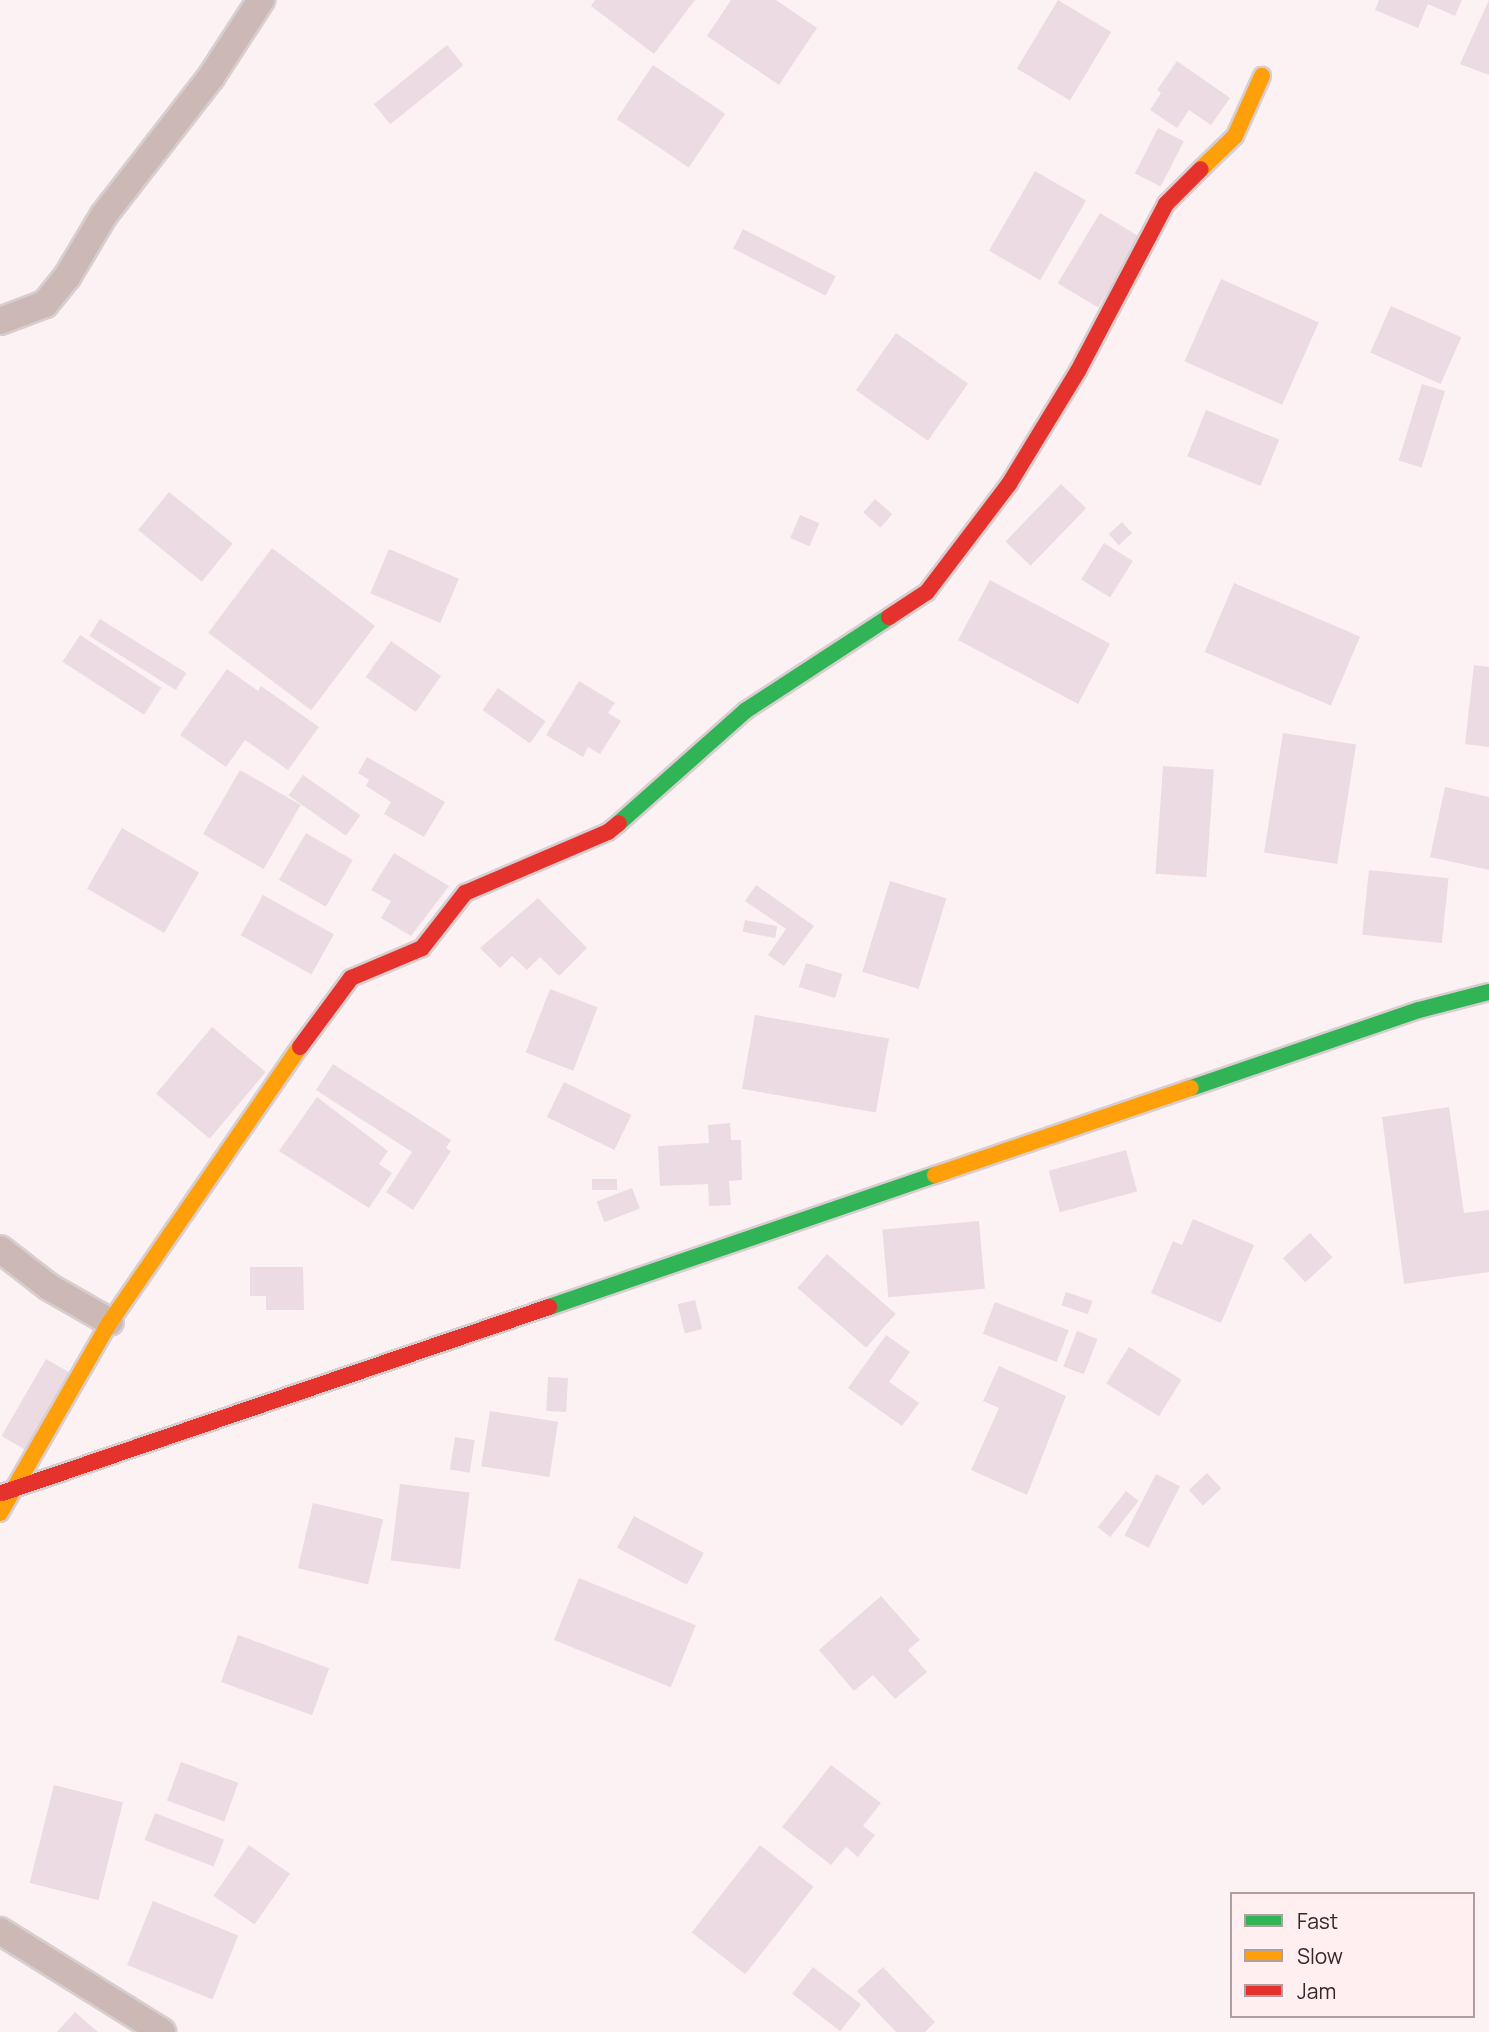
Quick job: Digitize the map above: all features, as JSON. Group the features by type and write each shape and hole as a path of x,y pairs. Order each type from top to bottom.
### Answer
{"street":[{"path":"0,321 45,304 67,277 104,215 211,77 261,0"},
{"path":"0,1513 6,1491 110,1322 237,1133 351,978 422,948 465,893 608,832 745,711 927,592 1009,484 1078,371 1166,204 1235,136 1262,76"},
{"path":"6,1491 1406,1014 1489,992"},
{"path":"0,1249 49,1287 110,1322"},
{"path":"0,1931 162,2032"}],"building":[{"path":"595,0 695,0 654,54 591,6"},
{"path":"731,0 776,0 817,28 779,85 707,36"},
{"path":"1058,0 1111,32 1070,101 1017,69"},
{"path":"1379,0 1462,0 1455,16 1428,4 1418,28 1375,10"},
{"path":"1489,0 1489,75 1460,64"},
{"path":"447,45 463,65 390,124 374,104"},
{"path":"1177,61 1230,98 1211,125 1189,110 1177,128 1150,110 1161,93 1157,90"},
{"path":"653,65 725,114 689,168 617,119"},
{"path":"1158,128 1184,141 1161,187 1135,173"},
{"path":"1035,171 1086,200 1040,280 989,251"},
{"path":"1100,213 1140,237 1098,307 1058,283"},
{"path":"743,229 836,276 826,296 733,249"},
{"path":"1221,279 1319,323 1282,405 1184,361"},
{"path":"1391,306 1461,337 1441,384 1370,353"},
{"path":"896,333 968,383 928,441 856,390"},
{"path":"1422,384 1445,391 1422,468 1399,461"},
{"path":"1206,410 1279,440 1261,486 1187,456"},
{"path":"1061,484 1086,508 1031,566 1005,542"},
{"path":"169,492 233,544 202,582 138,530"},
{"path":"875,499 892,514 881,528 863,513"},
{"path":"800,515 819,523 810,546 790,538"},
{"path":"1122,522 1132,533 1119,545 1109,534"},
{"path":"1104,543 1133,561 1110,597 1081,579"},
{"path":"272,548 375,626 311,710 208,633"},
{"path":"389,549 459,579 440,623 370,593"},
{"path":"990,580 1110,644 1078,704 958,640"},
{"path":"1234,583 1360,637 1331,706 1205,652"},
{"path":"100,619 187,673 176,690 89,636"},
{"path":"80,635 161,688 144,715 63,662"},
{"path":"391,641 441,676 416,712 366,677"},
{"path":"1474,665 1489,667 1489,747 1465,744"},
{"path":"227,669 258,691 261,686 319,727 288,770 245,740 226,767 180,735"},
{"path":"579,681 615,703 608,713 621,721 600,754 588,747 583,757 546,735"},
{"path":"498,688 546,721 530,743 483,710"},
{"path":"1283,733 1356,745 1337,864 1264,853"},
{"path":"367,757 445,802 424,837 384,814 391,802 366,786 369,780 358,773"},
{"path":"1163,766 1214,770 1206,877 1155,874"},
{"path":"240,770 301,805 264,869 203,834"},
{"path":"303,775 360,815 346,836 289,795"},
{"path":"1445,787 1489,797 1489,870 1430,857"},
{"path":"122,828 199,872 164,933 87,889"},
{"path":"306,833 353,860 326,907 279,880"},
{"path":"394,853 449,886 411,936 381,918 391,901 371,890"},
{"path":"1369,870 1449,878 1442,943 1362,935"},
{"path":"890,881 946,898 919,989 862,972"},
{"path":"756,885 814,926 784,966 768,955 786,929 745,901"},
{"path":"263,895 334,934 312,975 241,935"},
{"path":"538,898 587,948 559,976 540,957 527,970 512,956 500,968 480,948"},
{"path":"745,920 777,926 775,938 743,932"},
{"path":"806,963 842,974 835,998 799,987"},
{"path":"550,989 598,1007 573,1071 526,1052"},
{"path":"755,1015 889,1039 876,1112 742,1089"},
{"path":"212,1027 266,1072 210,1139 156,1094"},
{"path":"333,1064 451,1140 446,1148 451,1151 413,1210 386,1192 412,1152 316,1090"},
{"path":"564,1082 631,1115 614,1150 547,1117"},
{"path":"317,1097 388,1151 379,1164 392,1173 369,1208 279,1151"},
{"path":"1449,1107 1464,1213 1489,1210 1489,1272 1404,1284 1382,1117"},
{"path":"730,1123 731,1140 741,1140 742,1180 729,1181 731,1205 709,1206 708,1184 660,1186 658,1146 709,1143 708,1125"},
{"path":"1126,1150 1137,1192 1060,1212 1049,1171"},
{"path":"592,1179 617,1179 617,1190 592,1190"},
{"path":"632,1188 640,1209 604,1222 597,1202"},
{"path":"1193,1219 1254,1245 1221,1323 1151,1293 1173,1241 1182,1245"},
{"path":"979,1221 985,1289 888,1297 882,1229"},
{"path":"1310,1233 1333,1257 1305,1282 1283,1258"},
{"path":"827,1254 896,1314 866,1348 797,1288"},
{"path":"250,1267 303,1267 304,1310 266,1310 266,1296 250,1296"},
{"path":"1066,1292 1092,1301 1088,1314 1061,1305"},
{"path":"695,1300 702,1329 685,1333 678,1304"},
{"path":"995,1302 1069,1330 1057,1362 983,1334"},
{"path":"1077,1331 1098,1339 1084,1374 1063,1366"},
{"path":"886,1335 910,1352 889,1382 919,1403 902,1426 848,1388"},
{"path":"1129,1347 1182,1380 1159,1416 1106,1383"},
{"path":"46,1359 72,1374 27,1451 2,1436"},
{"path":"999,1366 1066,1396 1027,1495 971,1470 999,1408 983,1401"},
{"path":"548,1377 568,1378 566,1412 546,1411"},
{"path":"490,1411 558,1422 549,1477 481,1466"},
{"path":"455,1437 475,1440 470,1473 450,1470"},
{"path":"1207,1473 1221,1488 1203,1505 1189,1490"},
{"path":"1156,1474 1180,1486 1149,1548 1125,1535"},
{"path":"400,1484 469,1493 460,1569 391,1560"},
{"path":"1126,1491 1139,1501 1110,1537 1098,1527"},
{"path":"313,1503 383,1519 368,1584 298,1568"},
{"path":"634,1516 704,1553 687,1585 617,1548"},
{"path":"579,1578 696,1625 671,1687 554,1640"},
{"path":"881,1596 920,1640 908,1650 927,1672 895,1699 873,1675 854,1691 819,1650"},
{"path":"238,1635 329,1668 312,1715 221,1682"},
{"path":"181,1762 238,1783 224,1821 167,1801"},
{"path":"831,1765 881,1803 863,1826 875,1835 858,1857 846,1847 831,1865 782,1827"},
{"path":"54,1785 123,1802 98,1900 30,1883"},
{"path":"155,1813 224,1840 214,1867 145,1840"},
{"path":"249,1845 290,1874 254,1924 213,1896"},
{"path":"760,1845 814,1887 745,1974 692,1932"},
{"path":"153,1901 238,1935 212,1999 127,1965"},
{"path":"813,1967 861,2005 840,2031 792,1994"},
{"path":"883,1967 935,2022 925,2032 896,2032 857,1991"},
{"path":"75,2012 98,2032 57,2032"}],"traffic: fast":[{"path":"619,823 745,711 889,617"},
{"path":"1191,1088 1419,1010 1489,992"},
{"path":"549,1307 935,1175"}],"traffic: slow":[{"path":"1201,169 1235,136 1262,76"},
{"path":"0,1513 110,1322 300,1047"},
{"path":"935,1175 1191,1088"}],"traffic: jam":[{"path":"889,617 927,592 1009,484 1078,371 1166,204 1201,169"},
{"path":"300,1047 351,978 422,948 465,893 608,832 619,823"},
{"path":"2,1493 549,1307"}]}
